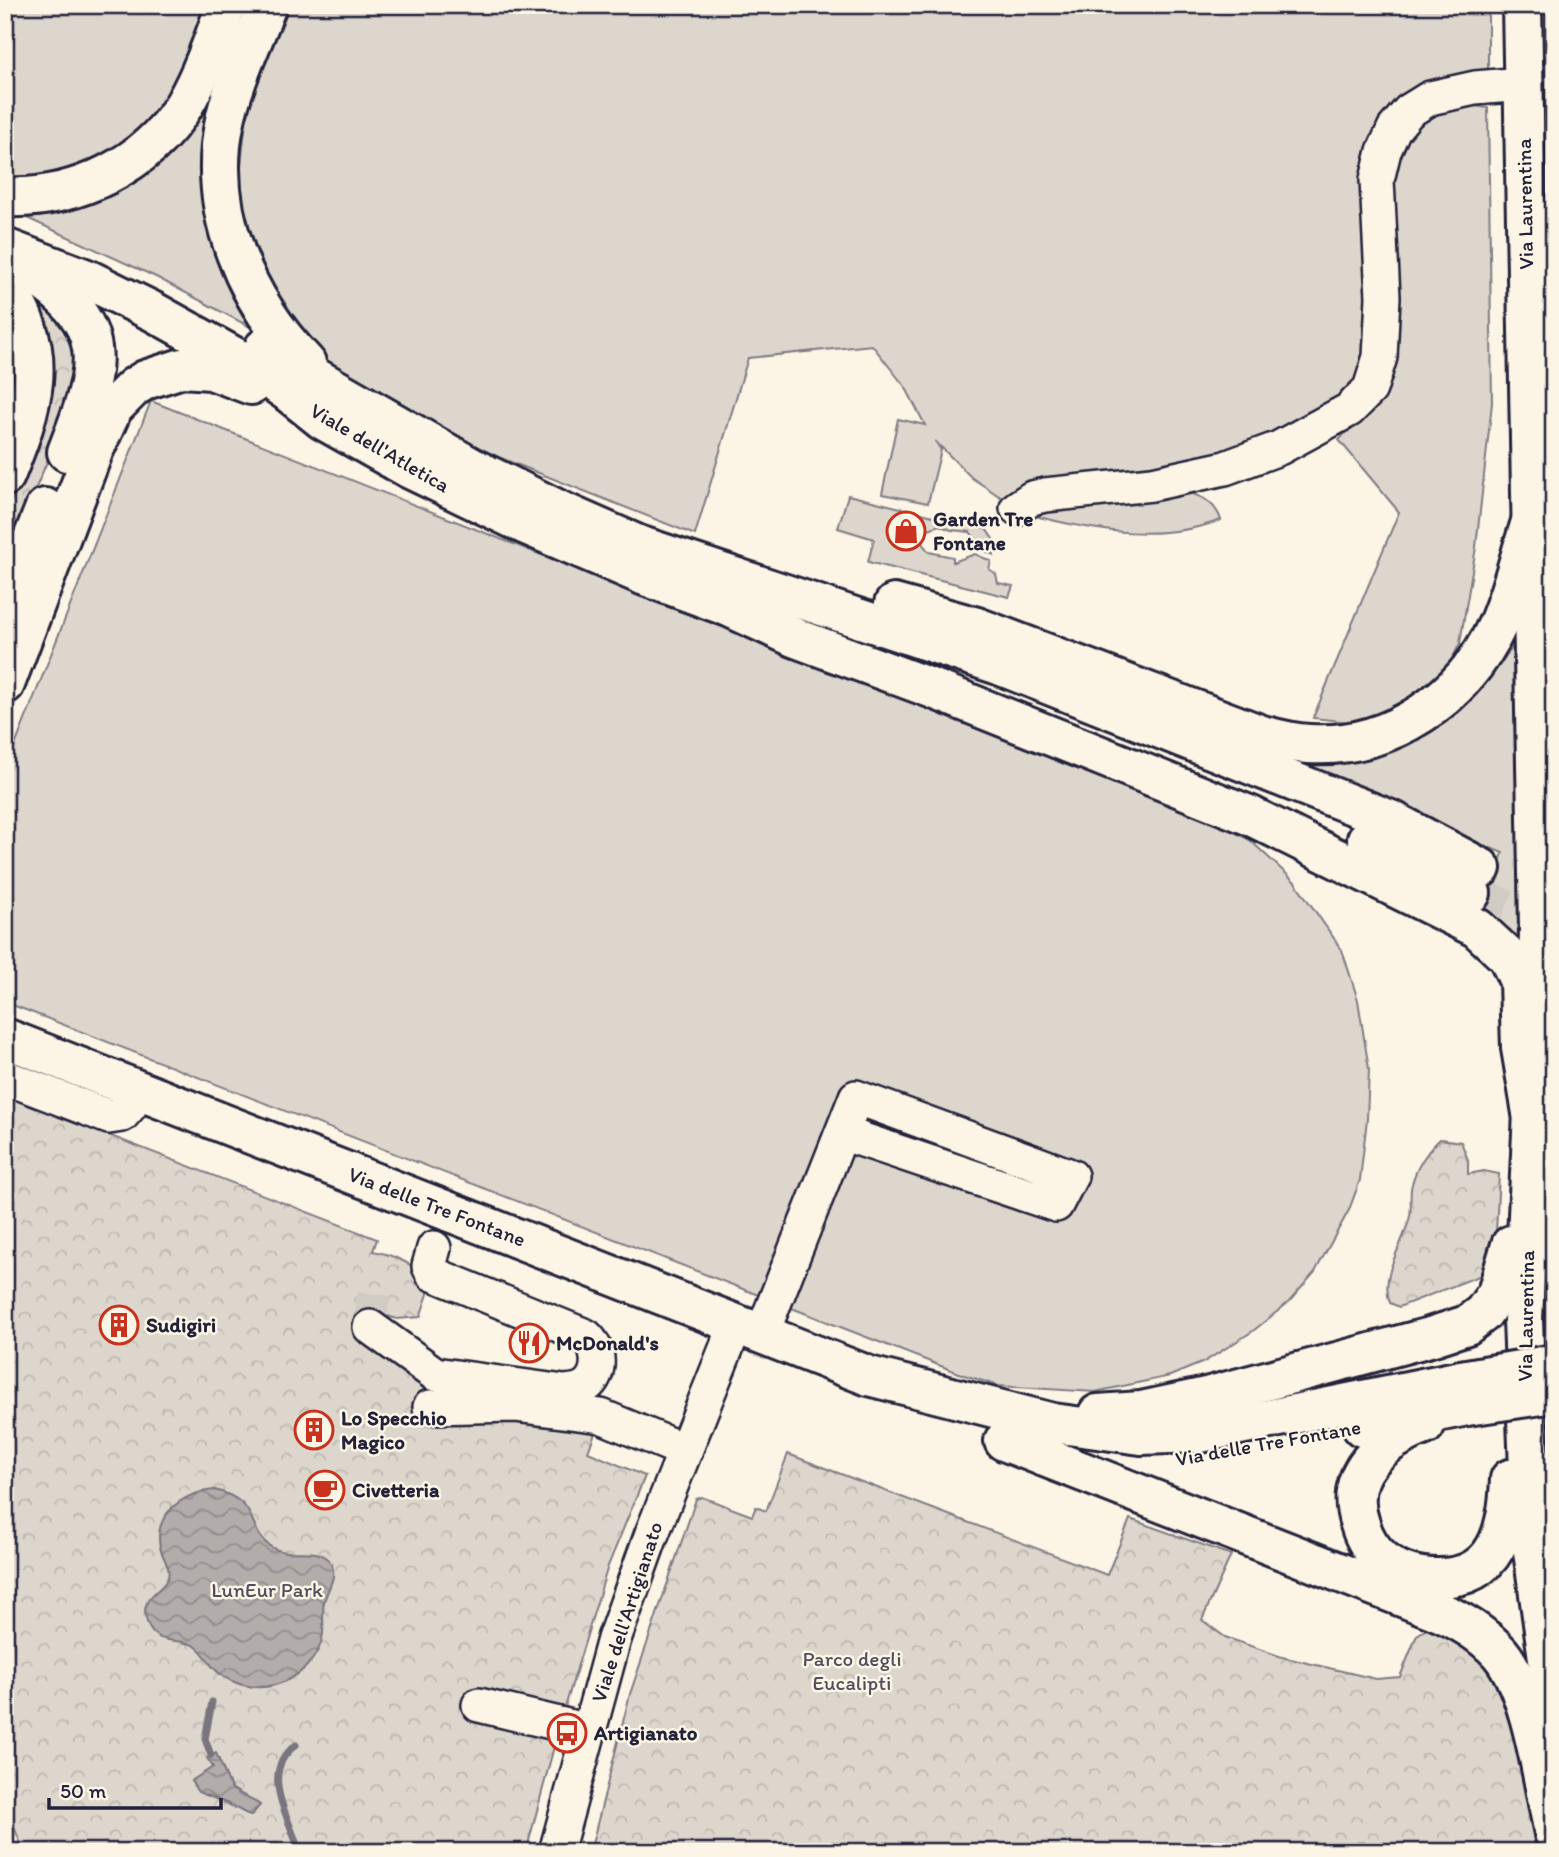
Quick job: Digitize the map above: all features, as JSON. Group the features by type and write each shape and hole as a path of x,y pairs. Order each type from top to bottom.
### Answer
{"main road":[{"path":"5,197 45,195 82,186 119,167 150,145 177,115 193,88 226,5"},
{"path":"267,5 226,116 220,158 223,207 237,258 260,301 325,402"},
{"name":"Via Laurentina","path":"1521,5 1539,903 1538,1008 1522,1320 1530,1524 1554,1702"},
{"name":"Viale dell'Atletica","path":"5,221 82,253 193,309 325,402 410,469 524,524 645,576 729,607"},
{"name":"Viale dell'Atletica","path":"5,248 103,286 183,327 269,378 471,467 638,545 707,569"},
{"path":"5,258 38,277 70,303 89,334 94,359 92,376 79,420 5,609"},
{"path":"5,287 17,305 26,328 34,367 31,403 5,476"},
{"path":"5,684 103,426 113,408 134,387 167,371 182,368 211,370 325,402"},
{"path":"707,569 915,609 1021,643 1262,735 1306,744 1332,744 1364,739 1395,728 1437,703 1460,681 1478,659 1497,626 1532,519"},
{"path":"707,569 969,654 1393,821 1476,880 1385,847 1254,792 970,682 778,618 729,607"},
{"path":"729,607 796,638 936,690 1259,819 1478,928 1508,957 1519,981 1521,1048 1532,1113"},
{"name":"Via delle Tre Fontane","path":"5,1038 133,1098 749,1329 869,1376 930,1408 1001,1424 1053,1423 1150,1436 1179,1435 1464,1393 1554,1393"},
{"path":"1001,1424 1141,1411 1206,1397 1467,1325 1483,1313 1497,1293 1511,1244 1528,1204"},
{"path":"1464,1393 1390,1443 1371,1459 1358,1481 1355,1505 1362,1530 1376,1554 1397,1570 1414,1576 1433,1578 1464,1574 1481,1566 1501,1538 1509,1503 1522,1320"},
{"name":"Via delle Tre Fontane","path":"1464,1393 1554,1364"},
{"path":"1001,1424 1455,1618 1475,1631 1500,1654 1518,1687 1532,1735 1554,1833"}],"street":[{"path":"1017,508 1032,498 1045,495 1152,484 1225,468 1279,448 1349,410 1370,388 1380,357 1383,297 1377,180 1384,151 1394,129 1409,111 1430,98 1475,88 1523,84"},
{"path":"5,1077 109,1117 122,1115 133,1098"},
{"name":"Viale dell'Artigianato","path":"556,1852 614,1639 684,1451 749,1329 842,1133 856,1097 1071,1176 1056,1205 842,1133"},
{"path":"118,1139 133,1098"},
{"path":"370,1327 435,1374 564,1392 586,1387 593,1378 597,1365 597,1350 586,1336 433,1274 429,1266 434,1248"},
{"path":"430,1407 516,1405 601,1416 684,1451"},
{"path":"479,1704 589,1731"}],"green space":[{"path":"5,5 212,5 196,48 156,120 82,170 5,185"},
{"path":"287,5 1488,5 1488,71 1398,104 1368,370 1338,405 1236,450 1162,472 1070,479 1037,478 1011,504 972,478 935,441 941,450 928,503 882,494 898,419 925,425 906,388 872,345 748,358 695,535 428,429 336,373 289,329 254,260 240,175 247,110"},
{"path":"234,42 214,121 271,338 156,277 16,213 73,206"},
{"path":"1461,104 1488,108 1492,403 1476,547 1460,643 1444,676 1422,693 1391,709 1350,722 1313,718 1399,512 1339,440 1387,387 1382,181 1410,126 1431,112"},
{"path":"23,298 47,302 77,346 71,405 5,561 5,518 29,455"},
{"path":"5,306 22,357 5,443"},
{"path":"151,401 1215,821 1251,841 1295,882 1342,950 1358,1000 1369,1069 1360,1180 1349,1210 1315,1272 1289,1302 1253,1331 1204,1362 1170,1376 1095,1392 999,1386 964,1375 5,1002 5,771"},
{"path":"1175,489 1209,502 1221,520 1199,527 1153,533 1084,527 1039,517 1041,506"},
{"path":"848,495 986,529 993,539 994,555 973,546 974,537 970,532 951,530 939,525 926,530 922,543 929,552 953,557 953,562 975,554 991,561 989,569 996,574 998,583 1013,586 1009,597 868,562 874,539 838,528"},
{"path":"1517,641 1523,969 1478,917 1503,853 1295,766 1361,757 1382,752 1422,736 1467,705"},
{"name":"LunEur Park","path":"5,1095 377,1239 373,1251 396,1258 422,1273 428,1278 428,1294 420,1317 397,1319 358,1307 352,1324 427,1382 601,1416 588,1452 645,1476 608,1566 560,1724 526,1852 24,1852 5,1804"},
{"path":"1440,1139 1461,1142 1468,1160 1468,1174 1484,1171 1499,1174 1495,1251 1484,1274 1399,1307 1390,1303 1387,1292 1390,1270 1410,1216 1411,1192 1416,1171"},
{"name":"Parco degli Eucalipti","path":"788,1454 1107,1575 1130,1519 1231,1555 1202,1620 1225,1637 1282,1657 1376,1679 1400,1677 1417,1635 1432,1626 1461,1642 1487,1662 1508,1706 1523,1750 1535,1852 590,1852 630,1694 696,1499 702,1497 752,1516 756,1507 766,1511"}],"water":[{"path":"215,1490 230,1495 247,1509 258,1533 271,1547 287,1552 319,1554 330,1562 332,1567 333,1577 323,1606 321,1643 313,1659 300,1673 275,1685 258,1687 233,1682 218,1672 195,1646 161,1638 151,1630 147,1622 145,1613 148,1600 165,1582 169,1573 160,1547 161,1524 174,1506 183,1500"},
{"path":"216,1753 231,1788 260,1805 251,1816 198,1792 191,1781 213,1767 207,1758"}],"waterway":[{"path":"211,1755 205,1739 212,1702"},
{"path":"296,1745 285,1756 279,1769 278,1782 280,1796 299,1852"}],"tunnel":[{"path":"1471,893 1554,931"},
{"path":"370,1327 374,1292"}],"place":[{"name":"Garden Tre Fontane","path":"906,531"},
{"name":"Sudigiri","path":"119,1325"},
{"name":"McDonald's","path":"529,1343"},
{"name":"Lo Specchio Magico","path":"314,1430"},
{"name":"Civetteria","path":"325,1490"},
{"name":"Artigianato","path":"567,1733"}]}
